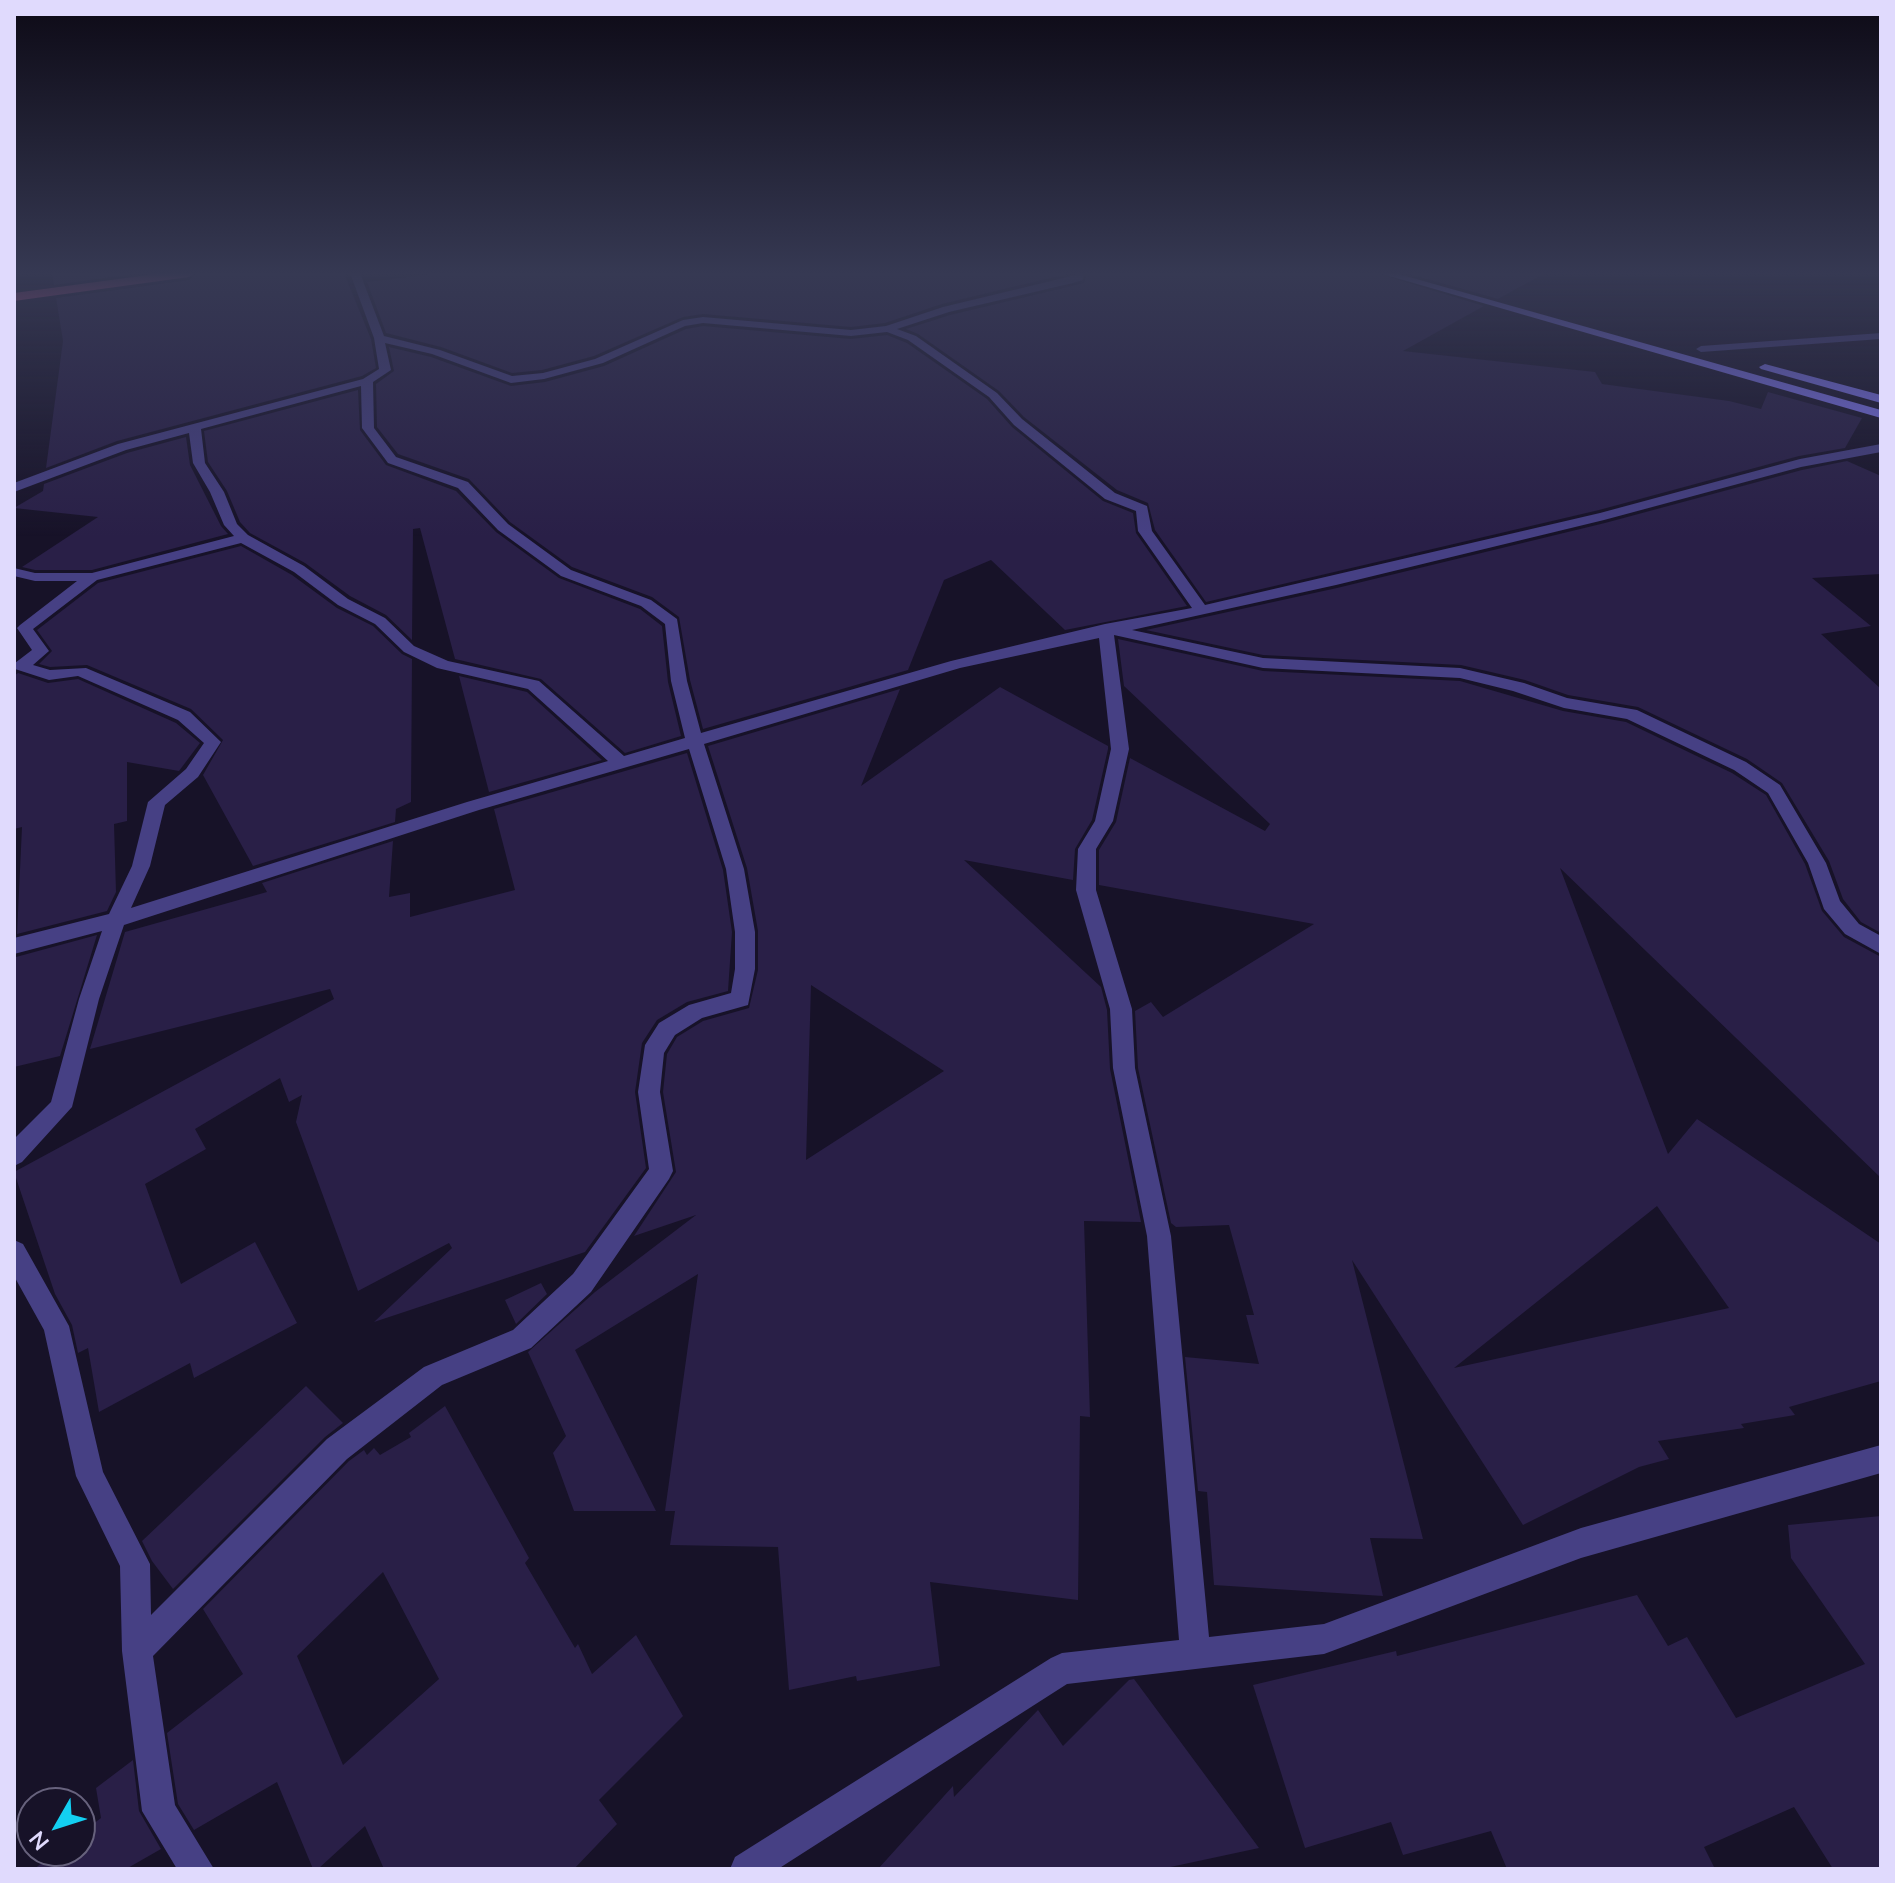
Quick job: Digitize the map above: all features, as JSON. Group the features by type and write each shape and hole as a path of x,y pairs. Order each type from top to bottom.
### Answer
{"main road":[{"path":"1694,361 1881,414"},
{"path":"1744,361 1881,399"}],"street":[{"path":"14,488 122,447 367,381 385,370 383,361"},
{"path":"460,361 511,380 544,376 599,361"},
{"path":"945,361 993,395 1018,422 1110,496 1142,509 1145,531 1200,609"},
{"path":"137,1651 337,1449 433,1376 522,1339 582,1283 661,1171 649,1092 653,1051 667,1029 696,1011 741,999 745,932 735,869 679,681 672,622 646,603 566,573 503,527 463,485 392,460 368,428 367,381"},
{"path":"195,428 199,463 217,492 231,525 243,538 299,569 343,602 380,621 409,649 443,665 533,685 584,733 622,763"},
{"path":"14,946 116,920 473,806 957,664 1105,629 1336,581 1604,516 1800,463 1881,448"},
{"path":"14,572 35,577 92,577 243,538"},
{"path":"14,1155 61,1107 89,999 116,920 141,866 157,802 192,773 213,742 184,716 80,671 49,675 21,666 41,651 25,628 92,577"},
{"path":"1105,629 1263,663 1460,673 1518,687 1564,703 1631,714 1714,752 1774,789 1817,863 1831,904 1852,929 1881,946"},
{"path":"1105,629 1120,749 1104,821 1087,849 1086,890 1121,1009 1124,1068 1159,1236 1195,1652"},
{"path":"14,1252 56,1326 90,1476 135,1564 137,1651 159,1811 197,1869"},
{"path":"747,1869 832,1818 1062,1669 1324,1639 1581,1543 1881,1459"}],"building":[{"path":"60,361 375,361 376,368 362,376 117,441 46,468"},
{"path":"392,361 442,361 511,386 545,382 615,361 933,361 987,399 1012,427 1103,501 1133,513 1136,533 1187,606 1065,630 991,560 944,580 908,670 703,729 690,680 679,617 652,597 572,567 510,522 469,479 398,454 377,427 376,384 394,371"},
{"path":"479,361 576,361 542,370 512,373"},
{"path":"956,361 1493,361 1595,372 1602,384 1729,401 1761,409 1768,392 1862,418 1845,448 1799,456 1599,510 1206,602 1155,530 1148,503 1117,490 1024,417 999,391"},
{"path":"358,390 360,430 386,465 456,491 496,532 559,578 640,609 662,626 668,682 681,736 625,753 541,679 455,659 420,528 413,529 412,640 386,615 350,596 305,563 250,533 240,522 227,491 208,462 204,431"},
{"path":"186,437 190,465 228,534 92,570 35,570 22,567 98,517 14,508 43,491 44,484 127,453"},
{"path":"1847,461 1881,476 1881,574 1812,578 1871,626 1821,634 1881,689 1881,933 1861,922 1843,899 1829,861 1782,783 1747,759 1638,707 1568,695 1525,680 1461,665 1263,655 1146,630 1337,588"},
{"path":"241,546 292,575 337,608 373,626 402,654 412,659 411,802 396,809 395,822 253,866 203,775 223,740 191,709 87,665 50,667 39,664 52,651 37,630 98,583"},
{"path":"1118,639 1263,671 1460,681 1563,711 1626,722 1732,773 1766,795 1805,864 1822,911 1844,937 1881,957 1881,1178 1560,868 1668,1154 1697,1119 1881,1244 1881,1381 1789,1407 1795,1415 1741,1424 1744,1428 1658,1441 1669,1459 1639,1467 1523,1525 1352,1260 1423,1539 1370,1538 1383,1596 1214,1585 1207,1492 1198,1491 1185,1357 1259,1364 1246,1315 1254,1315 1229,1225 1176,1227 1171,1223 1138,1068 1135,1011 1151,1002 1163,1017 1314,924 1099,885 1099,850 1116,822 1130,758 1265,831 1270,824 1124,686","holes":["1657,1206 1729,1308 1454,1368"]},
{"path":"18,673 48,683 78,679 176,723 200,743 179,771 127,762 127,821 114,824 116,892 107,911 17,934 22,827 14,829 14,676"},
{"path":"459,676 527,692 602,760 489,792"},
{"path":"1000,687 1108,746 1092,820 1075,849 1073,880 964,860 1101,987 1107,1010 1110,1069 1141,1222 1084,1221 1090,1417 1080,1416 1078,1600 930,1582 940,1666 857,1681 856,1676 789,1690 778,1547 670,1545 675,1511 665,1511 698,1274 575,1350 656,1511 574,1511 553,1453 566,1436 528,1352 595,1292 696,1215 634,1236 676,1172 663,1092 667,1054 677,1037 703,1021 749,1008 758,970 758,931 747,868 708,746 900,689 861,786","holes":["811,985 944,1071 806,1160"]},
{"path":"687,753 723,870 732,932 728,991 687,1002 657,1020 642,1043 635,1092 646,1168 585,1252 374,1322 452,1248 449,1243 358,1291 296,1122 302,1095 289,1102 280,1078 195,1129 206,1149 145,1184 181,1284 255,1242 297,1323 194,1378 190,1363 99,1412 88,1348 78,1353 72,1325 55,1294 14,1172 334,999 330,989 90,1049 125,932 267,892 262,883 393,841 389,897 410,893 410,917 515,890 494,809"},
{"path":"97,935 60,1056 14,1067 16,957"},
{"path":"541,1283 547,1294 516,1324 505,1300"},
{"path":"306,1386 343,1423 325,1437 173,1589 152,1561 142,1541"},
{"path":"445,1406 529,1558 525,1563 575,1648 578,1644 592,1674 636,1635 683,1716 599,1800 617,1824 574,1869 384,1869 365,1826 318,1869 313,1869 277,1782 194,1830 178,1804 167,1733 243,1674 203,1609 349,1461 364,1450 367,1455 374,1448 380,1455 411,1437 409,1433","holes":["383,1572 439,1679 343,1765 297,1656"]},
{"path":"1881,1516 1881,1869 1833,1869 1794,1807 1704,1847 1715,1869 1507,1869 1491,1831 1403,1855 1391,1822 1305,1848 1253,1685 1396,1651 1397,1656 1637,1595 1668,1646 1687,1637 1736,1718 1865,1664 1791,1558 1788,1525"},
{"path":"1134,1679 1259,1848 1161,1869 878,1869 953,1786 954,1797 1038,1710 1063,1746 1129,1680"},
{"path":"133,1760 139,1811 161,1849 126,1869 34,1869 96,1867 96,1822 101,1818 96,1788"}]}
